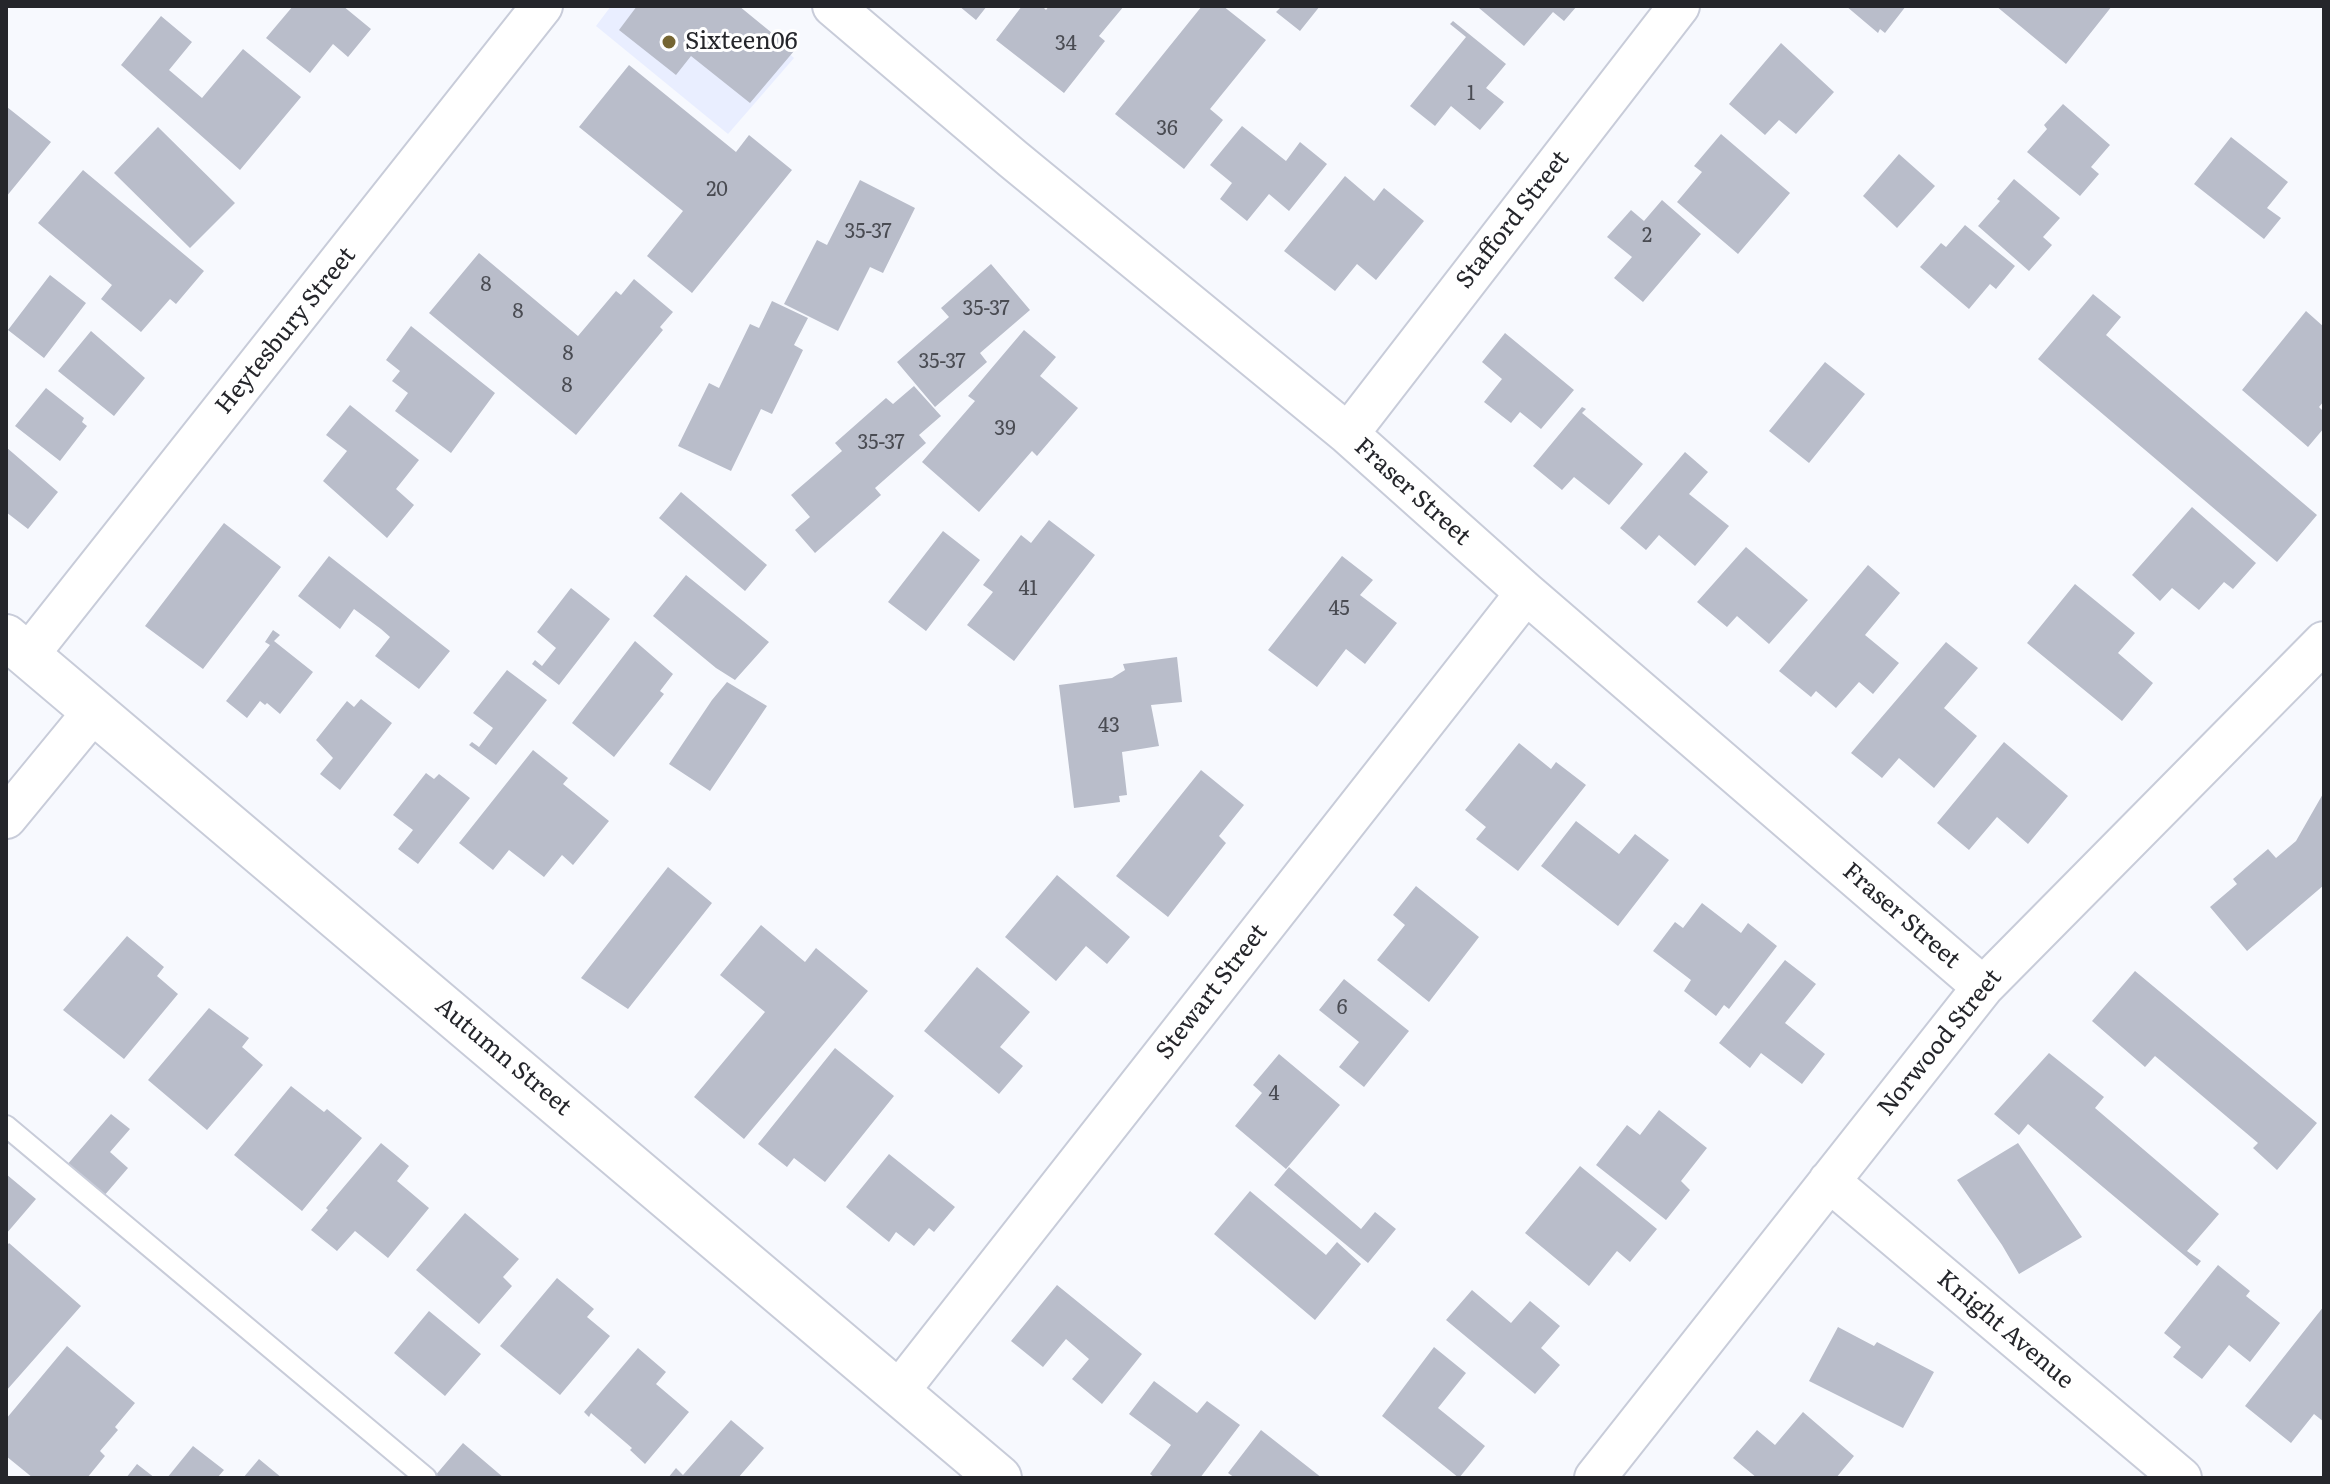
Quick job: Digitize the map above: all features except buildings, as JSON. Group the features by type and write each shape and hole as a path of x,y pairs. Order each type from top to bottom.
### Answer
{"street":[{"name":"Heytesbury Street","path":"17,646 542,6"},
{"name":"Fraser Street","path":"833,6 1020,165 1348,434 1526,593 1983,987"},
{"name":"Stafford Street","path":"1348,434 1679,6"},
{"name":"Stewart Street","path":"898,1392 1526,593"},
{"name":"Norwood Street","path":"1595,1478 1983,987 2324,642"},
{"name":"Autumn Street","path":"17,646 999,1478"},
{"path":"6,818 94,711"},
{"name":"Knight Avenue","path":"1829,1181 2181,1478"}],"lane":[{"path":"6,1126 426,1478"}],"shaded area":[{"path":"611,6 737,6 794,58 728,134 596,26"}],"place":[{"name":"Sixteen06","path":"669,42"}]}
